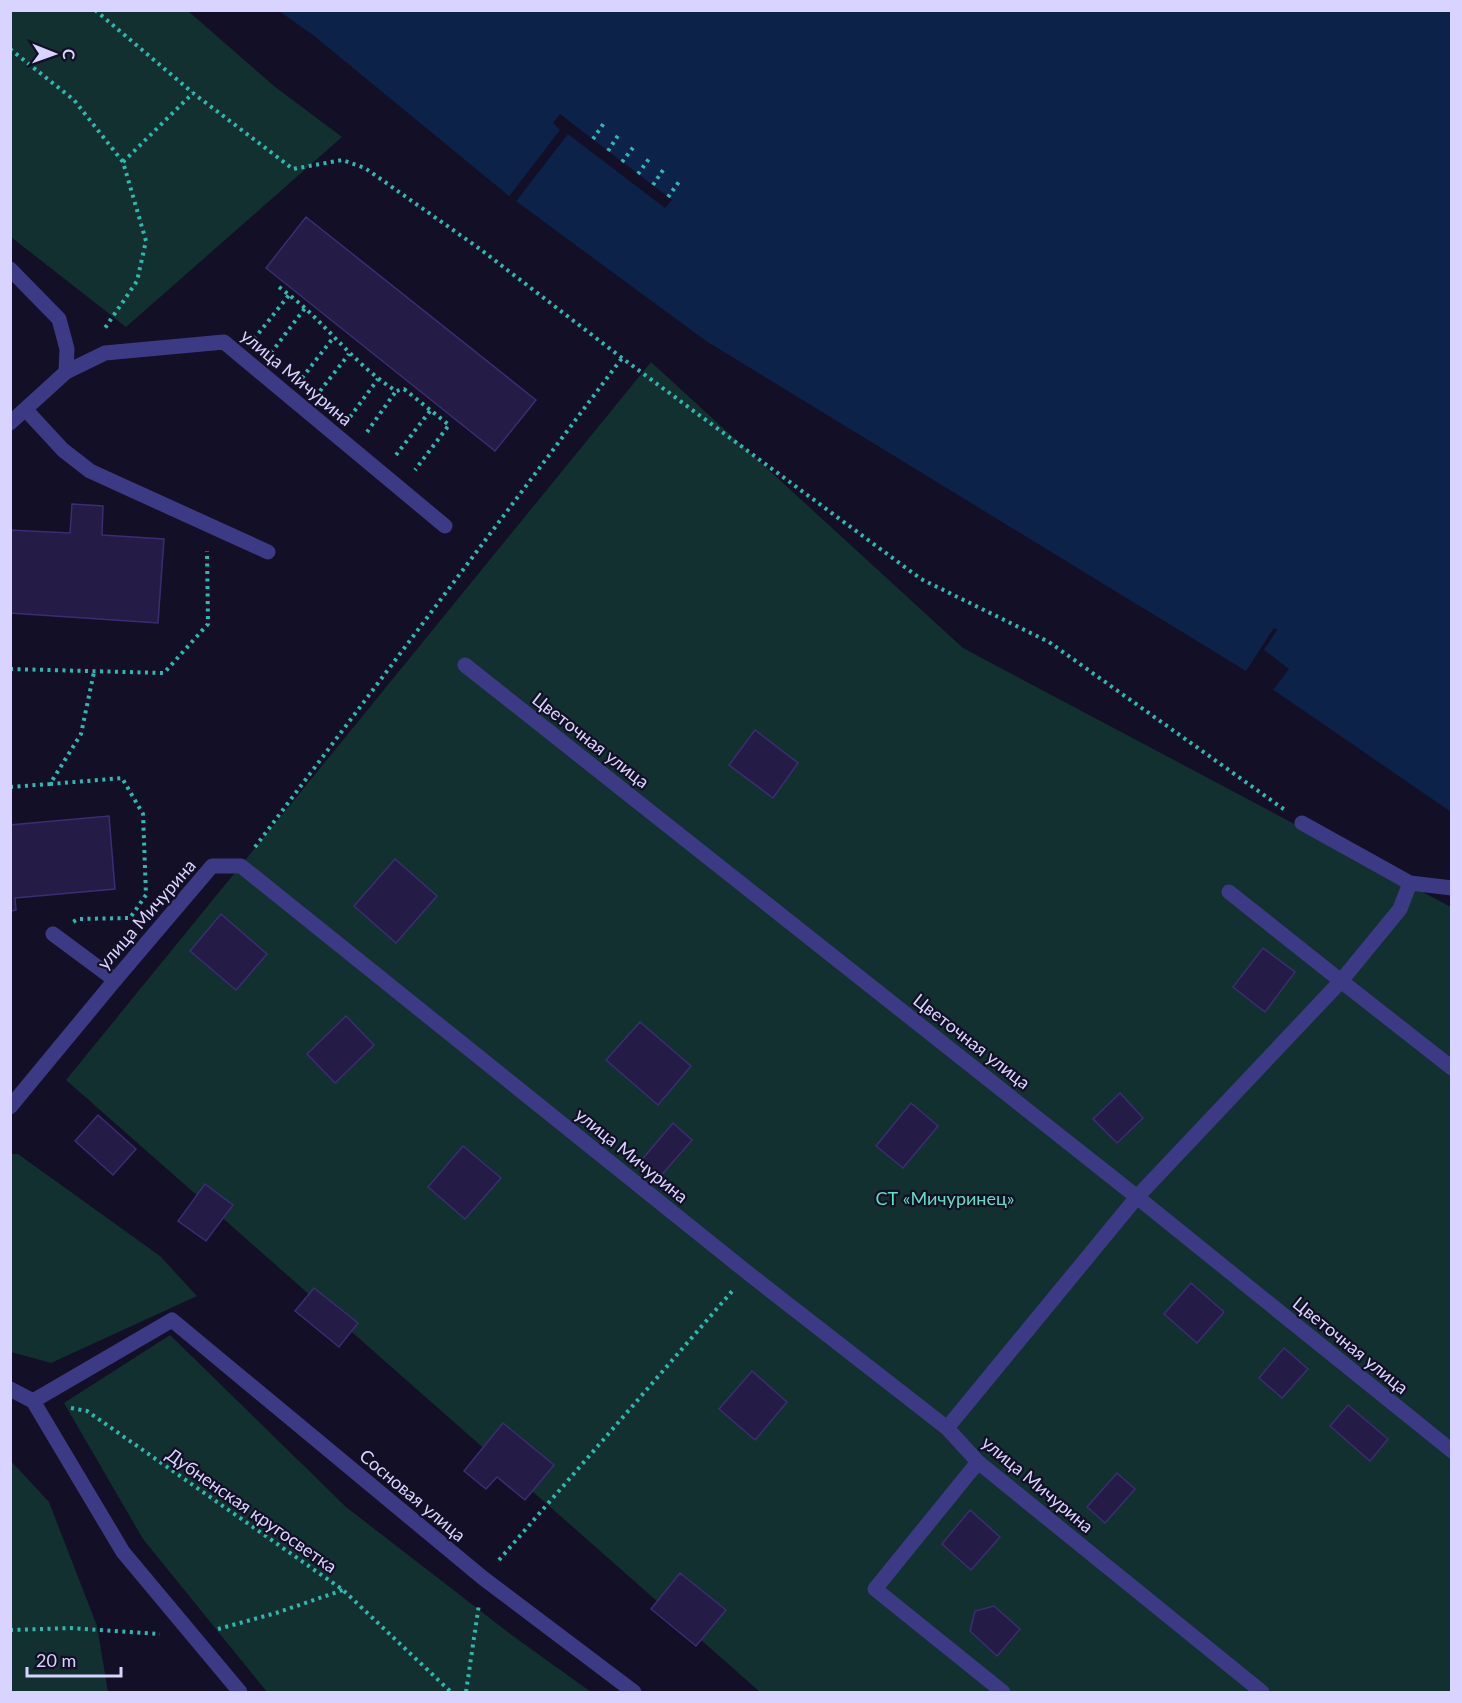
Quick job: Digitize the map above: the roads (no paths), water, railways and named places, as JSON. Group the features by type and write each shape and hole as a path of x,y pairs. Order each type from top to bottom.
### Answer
{"street":[{"path":"10,269 59,319 67,349 66,372"},
{"name":"улица Мичурина","path":"10,423 66,372 105,354 225,342 445,526"},
{"path":"26,410 63,450 90,471 268,552"},
{"name":"Цветочная улица","path":"465,665 1137,1197 1452,1451"},
{"path":"1302,823 1410,883 1452,888"},
{"name":"улица Мичурина","path":"10,1107 212,866 242,866 748,1273 947,1428 978,1462 1262,1692"},
{"path":"947,1428 1137,1197 1341,981 1400,909 1410,883"},
{"path":"1229,892 1452,1068"},
{"path":"53,934 115,980"},
{"name":"Сосновая улица","path":"33,1401 172,1320 483,1578 634,1692"},
{"path":"10,1389 33,1401 123,1552 240,1692"},
{"path":"978,1462 875,1589 1003,1692"}],"water":[{"path":"279,11 1451,11 1451,812 1246,671 706,341 509,196 313,35"}],"park label":[{"name":"СТ «Мичуринец»","path":"945,1198"}]}
